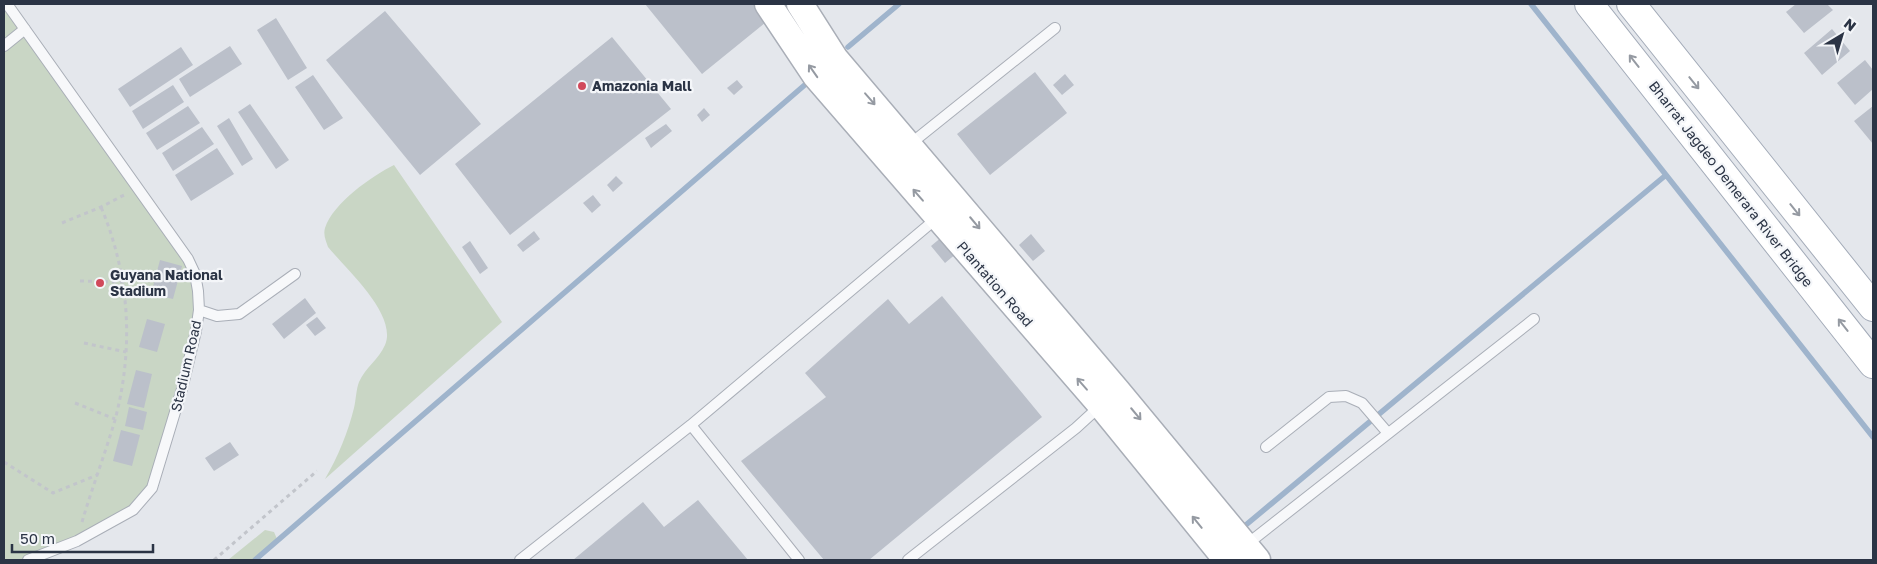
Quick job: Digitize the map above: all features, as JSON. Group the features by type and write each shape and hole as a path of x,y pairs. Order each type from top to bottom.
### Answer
{"main road":[{"name":"Bharrat Jagdeo Demerara River Bridge","path":"1589,4 1873,364"},
{"path":"1631,4 1873,308"}],"street":[{"name":"Plantation Road","path":"768,4 816,76 938,218 1109,398"},
{"name":"Plantation Road","path":"800,4 835,59 909,145 1109,398 1243,555"}],"lane":[{"name":"Stadium Road","path":"7,4 188,259 195,274 199,310 182,389 152,488 133,510 77,541 28,560"},
{"path":"909,145 1055,28"},
{"path":"4,46 25,30"},
{"path":"520,560 691,425 938,218"},
{"path":"199,310 217,316 239,314 295,274"},
{"path":"1243,555 1387,432 1534,319"},
{"path":"1266,447 1329,397 1346,396 1362,403 1387,432"},
{"path":"908,560 1076,428 1109,398"},
{"path":"691,425 799,560"}],"path":[{"path":"62,223 101,207 137,188"},
{"path":"77,541 115,419 128,332 124,282 112,234 101,207"},
{"path":"80,281 124,282"},
{"path":"84,343 126,352"},
{"path":"75,403 115,419"},
{"path":"4,462 53,493 97,475"},
{"path":"214,560 317,471"}],"green space":[{"name":"Guyana National Stadium","path":"4,4 188,259 199,310 156,480 133,510 28,560 4,560"},
{"path":"394,165 502,322 325,479 346,435 359,382 385,345 387,333 384,320 368,293 328,247 325,228 336,209 354,191"},
{"path":"265,530 274,532 277,539 273,546 257,560 228,560"}],"building":[{"path":"645,4 760,4 771,18 702,74"},
{"path":"1796,4 1827,4 1833,10 1804,33 1786,12"},
{"path":"385,11 481,124 420,175 326,60"},
{"path":"276,18 307,68 288,80 257,30"},
{"path":"1832,29 1850,51 1822,75 1804,53"},
{"path":"612,37 671,109 510,235 455,164"},
{"path":"230,46 242,64 190,97 179,79"},
{"path":"181,47 193,65 130,107 118,89"},
{"path":"1865,60 1873,70 1873,89 1855,105 1837,83"},
{"path":"1035,72 1067,113 990,175 957,134"},
{"path":"1065,74 1074,85 1062,95 1053,85"},
{"path":"313,75 343,118 324,130 295,87"},
{"path":"737,80 743,87 734,95 727,88"},
{"path":"173,85 184,102 143,129 132,111"},
{"path":"250,104 289,160 276,169 238,112"},
{"path":"188,106 200,123 157,150 146,133"},
{"path":"1873,106 1873,144 1854,121"},
{"path":"704,108 710,115 702,122 697,115"},
{"path":"229,118 253,159 242,166 217,126"},
{"path":"666,124 672,131 651,148 645,138"},
{"path":"202,127 214,144 173,171 162,153"},
{"path":"217,148 234,174 191,201 175,175"},
{"path":"616,176 623,183 613,192 607,185"},
{"path":"593,195 601,205 592,213 583,203"},
{"path":"534,231 540,239 523,252 517,245"},
{"path":"1031,234 1045,251 1033,261 1019,245"},
{"path":"943,236 957,253 945,263 931,246"},
{"path":"470,241 488,268 480,274 462,247"},
{"path":"160,260 182,266 173,299 151,294"},
{"path":"942,296 1042,417 869,560 824,560 741,461 826,397 805,373 888,299 909,324"},
{"path":"305,298 316,313 284,339 272,324"},
{"path":"317,317 326,328 315,336 306,325"},
{"path":"147,319 165,324 157,352 139,347"},
{"path":"136,370 152,374 144,408 127,404"},
{"path":"129,407 147,412 143,430 125,426"},
{"path":"121,430 140,435 132,466 113,461"},
{"path":"230,442 239,455 214,471 205,458"},
{"path":"698,500 748,560 573,560 643,502 664,527"}],"waterway":[{"path":"848,47 899,4"},
{"path":"1531,4 1873,437"},
{"path":"255,560 807,83"},
{"path":"1241,529 1666,175"}],"place":[{"name":"Amazonia Mall","path":"582,86"},
{"name":"Guyana National Stadium","path":"100,283"}]}
